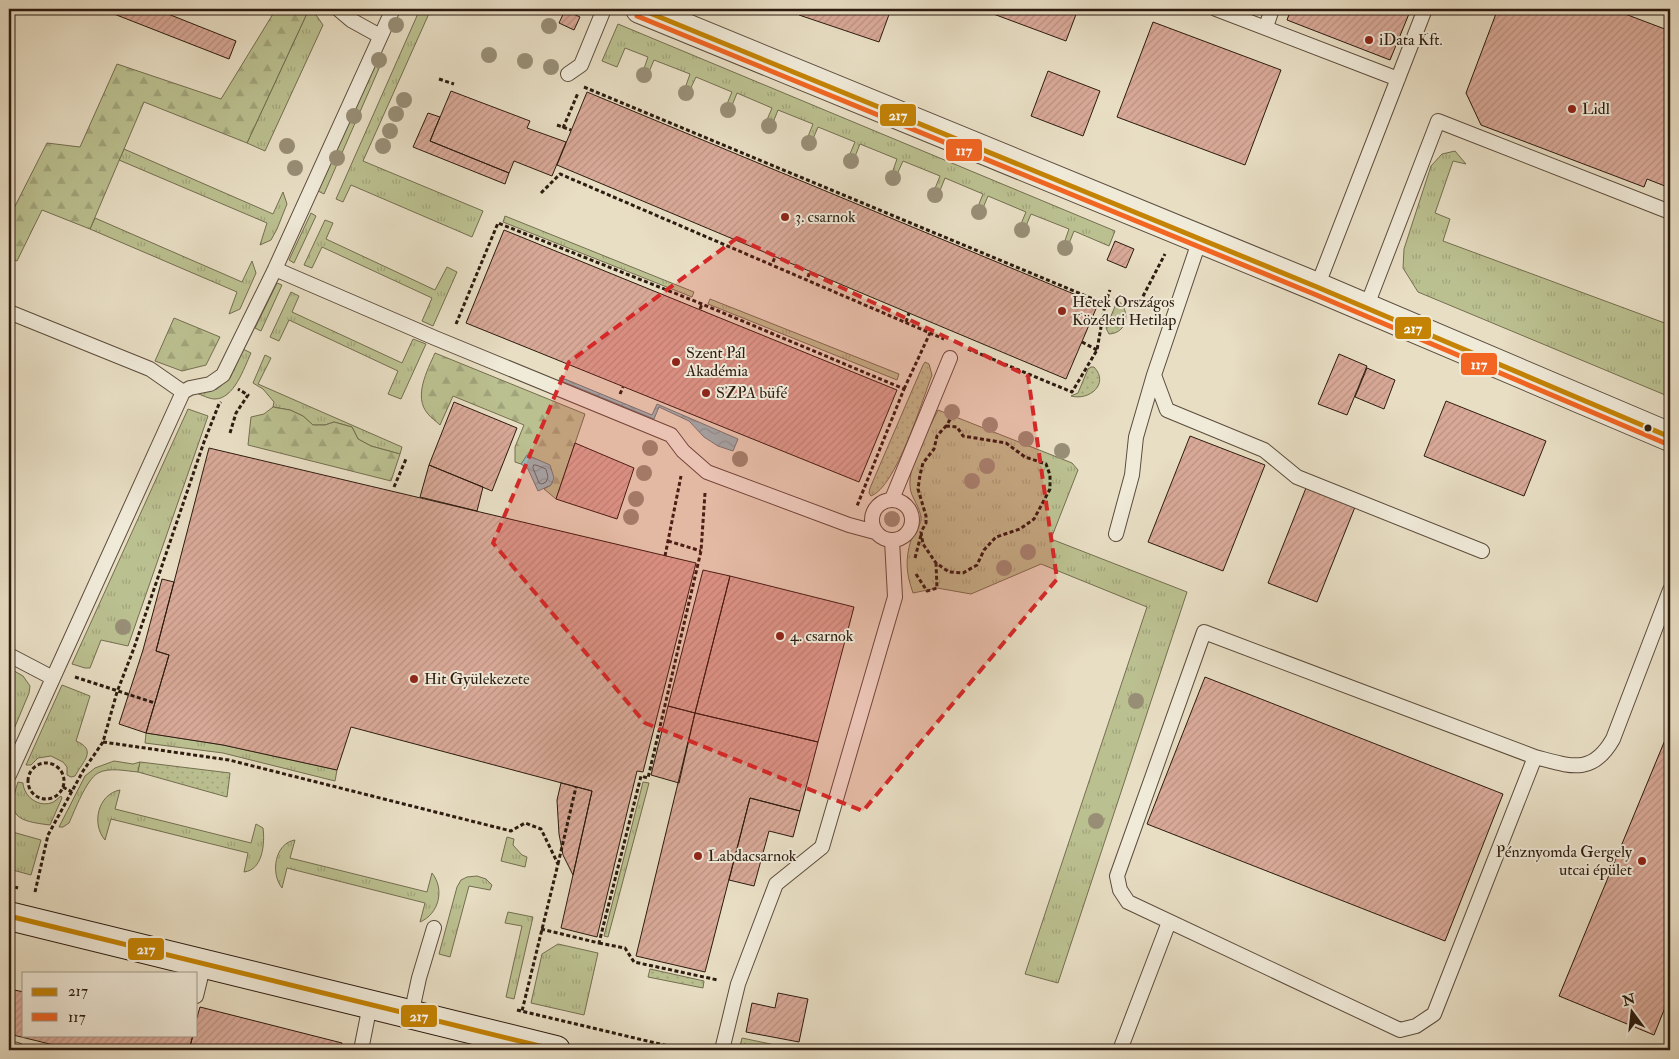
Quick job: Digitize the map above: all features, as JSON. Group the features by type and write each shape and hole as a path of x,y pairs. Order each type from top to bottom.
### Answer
{"street":[{"path":"640,9 1366,308 1670,437"},
{"path":"9,916 556,1050"}],"lane":[{"path":"338,9 351,20 380,36"},
{"path":"9,775 183,392 190,388 210,384 223,375 275,269 393,9"},
{"path":"568,74 581,65 604,9"},
{"path":"1216,9 1398,79"},
{"path":"1266,28 1272,9"},
{"path":"1317,288 1425,9"},
{"path":"1366,308 1438,121 1670,212"},
{"path":"1116,534 1132,475 1136,437 1154,375 1200,240"},
{"path":"275,269 434,338 671,435 683,451 707,472 849,525 875,532 892,540 898,539 904,536 911,523 909,510 905,504 892,499 885,501 875,508 871,520 875,532"},
{"path":"9,312 150,369 183,392"},
{"path":"892,499 950,358"},
{"path":"1154,375 1167,410 1264,450 1298,477 1482,551"},
{"path":"722,1050 738,984 776,884 822,847 895,597 892,540"},
{"path":"1535,757 1434,1014 1416,1026 1400,1030 1128,902 1120,890 1116,876 1204,632 1535,757 1571,766 1584,765 1598,759 1606,751 1613,739 1670,590"},
{"path":"9,655 52,678"},
{"path":"1120,1050 1169,922"},
{"path":"411,1015 419,978 434,928"},
{"path":"198,988 204,963"},
{"path":"361,1050 370,1005"},
{"path":"9,1048 17,1050"}],"path":[{"path":"439,79 454,84"},
{"path":"564,128 581,86 1105,304"},
{"path":"557,125 571,130"},
{"path":"541,193 560,174 948,340"},
{"path":"453,332 498,223 702,304 904,389"},
{"path":"1140,302 1167,250"},
{"path":"773,262 775,257"},
{"path":"766,262 773,262"},
{"path":"773,262 777,267"},
{"path":"808,277 810,271"},
{"path":"800,277 808,277"},
{"path":"808,277 812,282"},
{"path":"966,348 1072,392 1097,350 1105,304 1110,290"},
{"path":"700,309 702,304"},
{"path":"906,322 909,313"},
{"path":"849,525 904,389 930,333"},
{"path":"1082,342 1097,350"},
{"path":"230,433 236,413 248,395 238,390"},
{"path":"914,561 921,532 926,523 926,516 918,489 923,463 934,449 937,436 946,426 956,409"},
{"path":"921,532 923,544 936,564 949,572 963,574 977,565 984,550 996,537 1020,529 1034,520 1050,489 1050,474 1046,464 1025,457 1006,444 963,436 957,427 946,426"},
{"path":"35,892 48,835 103,742 117,692 134,648 204,442 210,431"},
{"path":"878,436 884,438"},
{"path":"665,556 680,480 683,451"},
{"path":"394,487 406,459"},
{"path":"600,943 641,776 648,778 701,551 707,472"},
{"path":"668,541 701,551"},
{"path":"915,567 915,573 927,591 937,588 936,564"},
{"path":"52,678 66,674 154,703"},
{"path":"103,742 229,760 511,831 525,823 541,829 558,864"},
{"path":"46,763 52,764 61,772 63,787 53,798 41,799 31,792 28,787 28,775 36,766 46,763"},
{"path":"63,787 72,792"},
{"path":"522,1011 576,787"},
{"path":"542,929 625,948 634,962 738,984"}],"highlighted area":[{"path":"737,238 1028,376 1057,579 863,811 645,723 493,543 569,362"}],"green space":[{"path":"276,9 309,9 247,143 144,102 90,229 42,210 17,261 9,258 9,218 47,143 80,147 117,64 221,99"},
{"path":"309,9 312,9 323,25 265,151 247,143"},
{"path":"420,9 431,9 363,161 483,211 472,237 351,185 343,202 336,199"},
{"path":"618,24 1115,231 1109,246 1074,231 1066,251 1062,249 1069,229 1031,214 1023,233 1018,231 1026,212 988,196 980,215 975,214 983,194 945,178 937,198 932,196 940,176 903,161 894,181 890,179 897,159 860,144 852,164 847,161 855,142 818,127 810,146 805,144 813,124 778,110 770,130 764,127 772,108 737,93 729,113 724,111 732,92 696,77 687,96 683,94 690,74 654,60 646,79 641,77 648,57 625,48 617,67 602,61"},
{"path":"379,55 384,57 324,194 318,191"},
{"path":"124,149 273,214 283,192 287,204 271,240 260,245 267,223 119,160"},
{"path":"1455,151 1466,164 1453,161 1435,213 1450,219 1443,241 1670,325 1670,397 1418,292 1403,268 1404,249 1431,166 1442,154"},
{"path":"311,213 316,216 294,263 289,260"},
{"path":"505,216 694,292 692,297 503,222"},
{"path":"95,218 242,282 252,261 256,273 240,309 229,314 237,292 90,229"},
{"path":"325,220 333,223 326,239 435,290 447,267 457,272 433,326 422,321 432,298 322,247 312,268 304,265"},
{"path":"277,283 282,285 261,331 255,328"},
{"path":"291,292 299,296 292,312 402,363 413,339 426,344 401,399 388,394 398,371 289,320 279,341 270,337"},
{"path":"1114,298 1123,307 1126,319 1121,329 1109,334 1106,328 1116,304"},
{"path":"710,299 899,374 897,380 708,304"},
{"path":"174,318 220,337 206,365 182,371 155,361"},
{"path":"243,349 251,353 242,374 228,394 222,398 215,399 196,393 217,389 230,378"},
{"path":"435,353 585,414 556,499 544,489 551,485 528,455 521,464 515,462 515,447 524,425 453,396 440,425 428,414 422,400 422,392 425,376"},
{"path":"265,355 271,358 258,384 402,447 400,454 371,446 358,439 352,427 334,422 325,425 313,425 303,416 290,410 273,407 274,402 263,389 253,383"},
{"path":"925,362 929,364 932,375 907,442 890,477 871,496 869,493 870,488"},
{"path":"1094,367 1100,379 1095,390 1084,396 1071,396 1078,393 1088,369"},
{"path":"273,407 290,410 303,416 313,425 325,425 334,422 352,427 358,439 371,446 400,454 391,481 248,445 251,417 264,414"},
{"path":"188,409 208,416 128,646 101,640 90,668 72,664"},
{"path":"938,410 1072,463 1078,470 1051,539 1187,592 1058,983 1025,974 1147,607 1041,564 971,594 937,588 913,593 907,560 911,540 920,524 921,515 910,490 910,477 920,447"},
{"path":"9,668 23,676 30,686 29,693 9,741"},
{"path":"62,685 90,696 76,741 86,748 87,756 75,776 71,777 67,775 67,767 63,762 51,756 38,758 31,765 26,765"},
{"path":"146,733 223,745 337,770 335,781 223,753 145,743"},
{"path":"114,761 133,764 140,762 138,772 112,770 98,773 85,788 69,823 59,827 85,776 95,768"},
{"path":"140,762 230,773 227,797 138,772"},
{"path":"18,782 23,783 26,792 36,802 46,804 61,796 62,798 50,825 29,822 17,815 13,803"},
{"path":"643,782 649,783 608,937 604,936"},
{"path":"120,790 115,809 251,843 256,824 263,828 264,834 263,848 259,861 250,870 244,872 248,853 111,819 105,840 98,826 99,811 106,797"},
{"path":"9,831 41,840 31,875 9,869"},
{"path":"507,837 514,839 513,845 522,855 527,857 525,867 501,861"},
{"path":"295,840 290,858 427,892 432,873 436,879 439,893 436,907 427,918 420,922 425,903 287,868 282,888 276,875 276,859 288,842"},
{"path":"477,876 486,879 492,885 490,890 469,886 450,957 439,954 457,887 461,880"},
{"path":"508,912 533,917 514,999 506,997 522,926 505,923"},
{"path":"558,944 598,953 584,1015 531,1003 542,954"},
{"path":"650,969 704,981 703,988 648,977"},
{"path":"742,1038 799,1050 739,1050"}],"water":[{"path":"560,377 652,415 657,404 738,439 733,451 718,446 704,437 689,421 659,407 654,419 559,380"},
{"path":"527,455 550,465 554,478 551,485 538,491 528,469 521,464"}],"building":[{"path":"116,9 158,9 236,41 229,59 114,14"},
{"path":"801,9 891,9 879,42 799,15"},
{"path":"980,9 1078,9 1066,41"},
{"name":"iData Kft.","path":"1291,9 1411,9 1390,60 1287,20"},
{"name":"Lidl","path":"1491,9 1612,9 1670,31 1670,188 1647,179 1644,187 1481,125 1466,93 1497,11"},
{"path":"565,10 580,17 574,30 559,23"},
{"path":"1153,22 1281,70 1245,165 1117,117"},
{"path":"1048,71 1100,91 1083,136 1031,116"},
{"path":"451,91 530,121 527,128 566,142 552,176 514,161 509,173 430,141"},
{"name":"3. csarnok","path":"587,92 1098,304 1066,379 557,165"},
{"path":"428,113 440,117 430,141 509,173 505,184 413,147"},
{"name":"Szent Pál Akadémia","path":"504,230 897,390 859,482 466,323"},
{"path":"1115,241 1134,249 1126,268 1107,260"},
{"path":"1339,354 1367,366 1347,415 1318,404"},
{"path":"1367,368 1395,380 1384,409 1355,397"},
{"path":"1446,401 1546,441 1524,496 1424,456"},
{"path":"454,402 517,428 492,491 429,465"},
{"path":"1190,436 1265,465 1223,571 1148,542"},
{"path":"575,443 634,468 617,519 556,499"},
{"name":"Hit Gyülekezete","path":"209,448 696,563 643,772 637,771 597,937 561,928 592,791 351,727 337,770 223,745 146,733 169,655 156,651"},
{"path":"429,465 483,487 477,511 420,497"},
{"path":"1306,488 1355,507 1317,602 1268,583"},
{"path":"703,570 730,576 695,713 668,706"},
{"name":"4. csarnok","path":"730,576 854,607 818,742 695,713"},
{"path":"162,579 174,582 156,651 169,655 146,733 119,724 143,650"},
{"path":"1205,677 1503,794 1445,941 1147,824"},
{"path":"668,706 695,713 679,783 651,775"},
{"name":"Labdacsarnok","path":"695,713 818,742 800,811 750,798 705,972 636,956"},
{"name":"Pénznyomda Gergely utcai épület","path":"1670,728 1670,995 1654,1035 1559,996"},
{"path":"561,783 592,791 573,875 563,855 559,834 557,800"},
{"path":"750,798 800,811 793,837 769,831 754,886 729,880"},
{"path":"9,989 22,992 22,1036 193,1036 189,1050 74,1050 9,1034"},
{"path":"778,993 808,999 799,1042 746,1032 752,1003 775,1008"},
{"path":"200,1007 342,1043 340,1050 189,1050 193,1036 198,1036 198,1014"}],"transit line":[{"name":"217","path":"640,9 1317,287 1670,437"},
{"name":"117","path":"637,16 1314,294 1667,444"},
{"name":"217","path":"9,916 556,1050"}],"place":[{"name":"iData Kft.","path":"1369,40"},
{"name":"Lidl","path":"1572,109"},
{"name":"3. csarnok","path":"785,217"},
{"name":"Hetek Országos Közéleti Hetilap","path":"1062,311"},
{"name":"Szent Pál Akadémia","path":"676,362"},
{"name":"SZPA büfé","path":"706,393"},
{"name":"4. csarnok","path":"780,636"},
{"name":"Hit Gyülekezete","path":"414,679"},
{"name":"Labdacsarnok","path":"698,856"},
{"name":"Pénznyomda Gergely utcai épület","path":"1642,861"}]}
